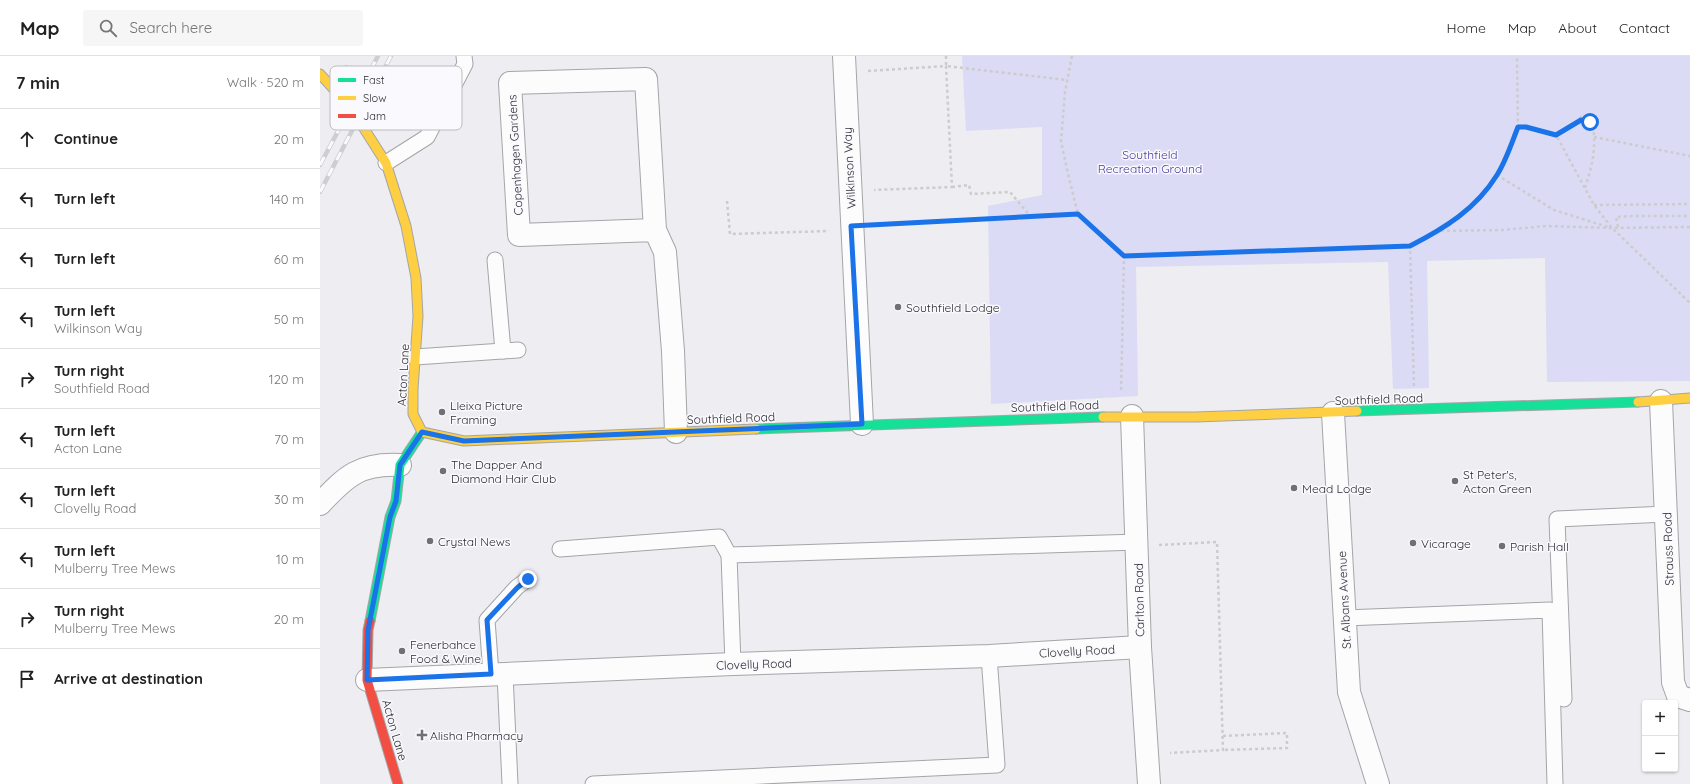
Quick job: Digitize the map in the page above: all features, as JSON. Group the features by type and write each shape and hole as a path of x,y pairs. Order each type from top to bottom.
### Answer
{"main road":[{"name":"Acton Lane","path":"320,74 330,85"},
{"name":"Acton Lane","path":"365,130 386,163 406,226 416,278 418,316 413,414 422,432 400,465 396,501 390,517 368,630 367,680 398,784"},
{"name":"Southfield Road","path":"422,432 464,441 862,424 1132,416 1196,418 1661,401 1690,398"}],"street":[{"name":"Wilkinson Way","path":"844,64 862,424"},
{"name":"Copenhagen Gardens","path":"655,230 519,235 510,83 646,79 655,230 665,252 673,350 676,432"},
{"name":"Strauss Road","path":"1661,401 1673,682 1684,698"},
{"name":"St. Albans Avenue","path":"1333,413 1349,692 1378,784"},
{"name":"Carlton Road","path":"1132,416 1138,545 1140,647 1150,784"},
{"path":"320,504 341,482 363,469 384,464 400,465"},
{"name":"Clovelly Road","path":"367,680 733,664 989,656 1140,647"}],"lane":[{"path":"462,70 465,64 464,56"},
{"path":"386,163 427,137 431,130"},
{"path":"415,357 510,350 495,260"},
{"path":"1564,699 1558,518 1666,514"},
{"path":"560,549 719,537 729,555 733,664"},
{"path":"729,555 1138,545"},
{"path":"510,784 498,674 487,620 517,588 528,579"},
{"path":"1344,618 1550,610 1555,784"},
{"path":"593,784 997,765 989,656"}],"path":[{"path":"946,56 952,187"},
{"path":"1072,56 1065,92 1061,141 1078,214 1124,256 1410,246 1440,231 1471,208 1497,175 1518,127 1518,70 1516,56"},
{"path":"844,64 946,66 1067,80"},
{"path":"1580,114 1581,120"},
{"path":"1585,188 1593,161 1594,137 1590,122 1590,114"},
{"path":"1518,127 1526,127 1556,135 1581,120 1590,122"},
{"path":"1556,135 1594,205 1612,228 1690,303"},
{"path":"1594,137 1690,156"},
{"path":"1497,175 1554,210 1612,228"},
{"path":"850,191 969,185 971,194 1010,192 1031,217"},
{"path":"727,201 730,234 1078,214"},
{"path":"1594,205 1690,204"},
{"path":"1618,227 1616,217 1690,216"},
{"path":"1440,231 1503,230 1546,226 1612,228 1690,227"},
{"path":"1410,246 1414,392"},
{"path":"1121,397 1124,256"},
{"path":"1138,545 1217,542 1223,750"},
{"path":"1147,755 1223,750 1288,748 1287,733 1223,736"}],"green space":[{"name":"Southfield Recreation Ground","path":"962,56 1690,56 1690,381 1547,382 1545,258 1427,261 1429,388 1393,389 1388,262 1136,267 1138,396 991,404 988,206 1042,195 1042,127 966,131"}],"railway":[{"path":"373,66 378,56"},
{"path":"386,66 391,56"},
{"path":"320,165 339,130"},
{"path":"320,192 352,130"}],"traffic: fast":[{"path":"1357,411 1638,402"},
{"path":"756,429 1103,417"},
{"path":"370,621 390,517 396,501 400,465 422,432"}],"traffic: slow":[{"path":"320,74 330,85"},
{"path":"365,130 386,163 406,226 416,278 418,316 413,389 413,414 422,432"},
{"path":"1638,402 1690,398"},
{"path":"1103,417 1196,417 1357,411"},
{"path":"422,432 464,441 756,429"}],"traffic: jam":[{"path":"370,621 368,630 367,680 398,784"}],"place":[{"name":"Southfield Lodge","path":"898,307"},
{"name":"Lleixa Picture Framing","path":"442,412"},
{"name":"The Dapper And Diamond Hair Club","path":"443,471"},
{"name":"St Peter's, Acton Green","path":"1455,481"},
{"name":"Mead Lodge","path":"1294,488"},
{"name":"Crystal News","path":"430,541"},
{"name":"Vicarage","path":"1413,543"},
{"name":"Parish Hall","path":"1502,546"},
{"name":"Fenerbahce Food & Wine","path":"402,651"},
{"name":"Alisha Pharmacy","path":"422,735"}],"route":[{"path":"528,579 517,588 487,620 491,674 367,680 368,630 390,517 396,501 400,465 422,432 464,441 862,424 851,226 1078,214 1124,256 1410,246 1440,231 1471,208 1497,175 1518,127 1526,127 1556,135 1581,120 1590,122"}]}
